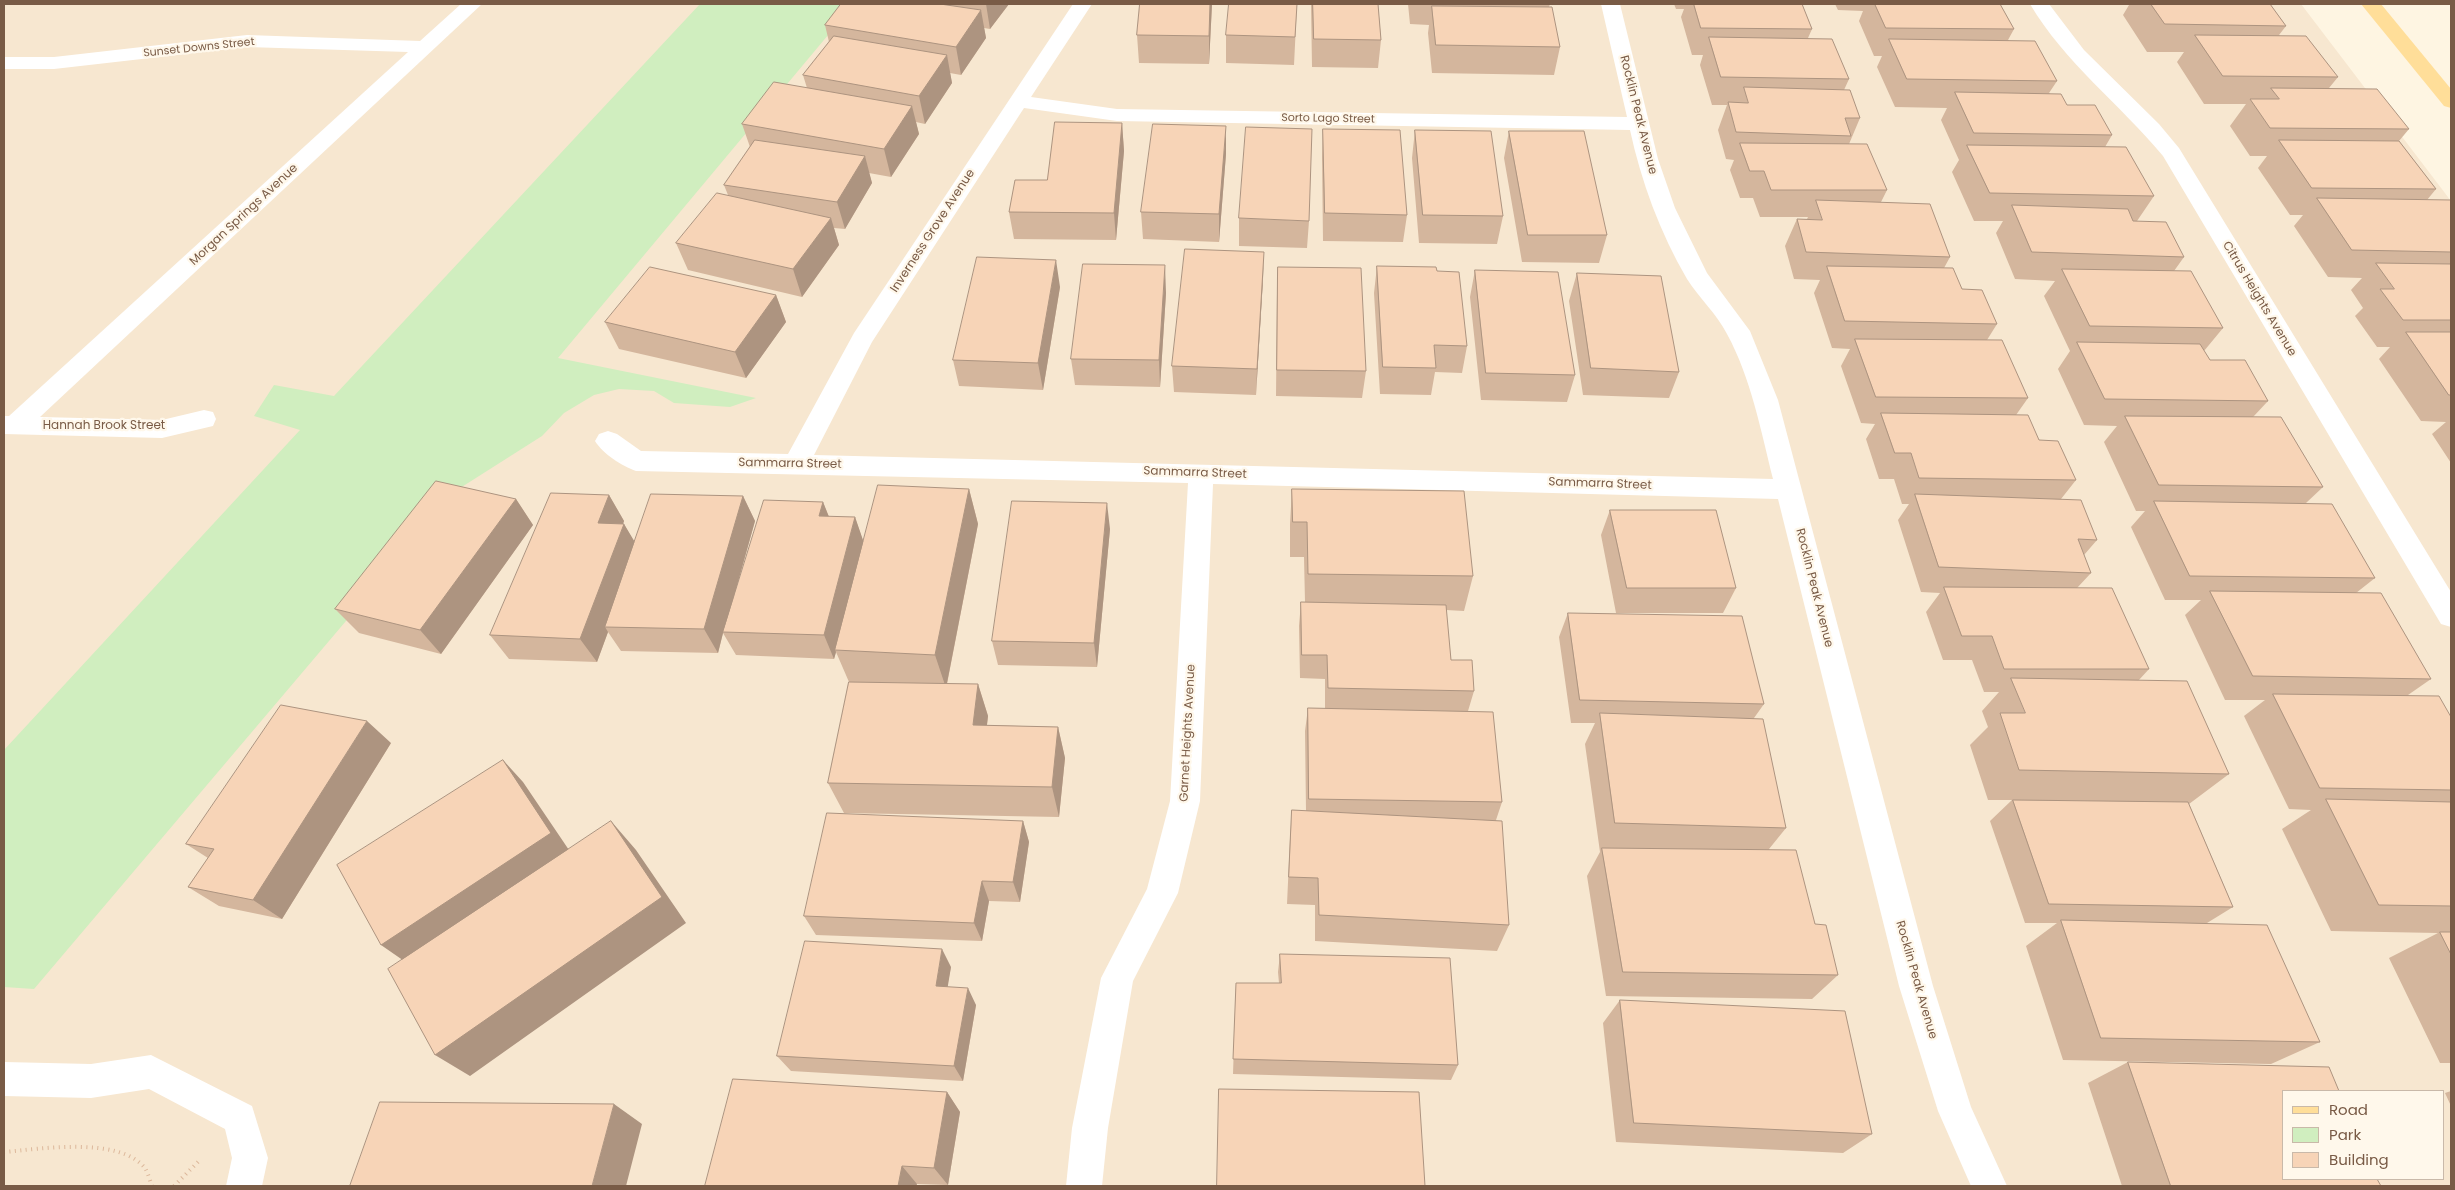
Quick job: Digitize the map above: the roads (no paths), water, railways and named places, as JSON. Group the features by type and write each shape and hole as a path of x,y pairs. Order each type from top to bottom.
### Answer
{"main road":[{"path":"2371,4 2451,102"}],"street":[{"name":"Morgan Springs Avenue","path":"9,425 472,4"},
{"name":"Inverness Grove Avenue","path":"796,464 862,339 1082,4"},
{"name":"Rocklin Peak Avenue","path":"1611,4 1647,159 1664,208 1696,276 1738,330 1766,400 1916,986 1955,1111 1989,1186"},
{"name":"Citrus Heights Avenue","path":"2039,4 2077,54 2152,129 2172,153 2451,616"},
{"name":"Sunset Downs Street","path":"4,63 54,63 247,41 426,47"},
{"name":"Sorto Lago Street","path":"1018,101 1117,115 1639,124"},
{"name":"Hannah Brook Street","path":"9,425 162,429 204,420"},
{"name":"Sammarra Street","path":"608,440 636,461 1201,473 1789,489"},
{"name":"Garnet Heights Avenue","path":"1084,1186 1090,1128 1118,978 1162,892 1186,801 1201,473"},
{"path":"4,1078 92,1081 151,1072 240,1118 250,1158 244,1186"}]}
